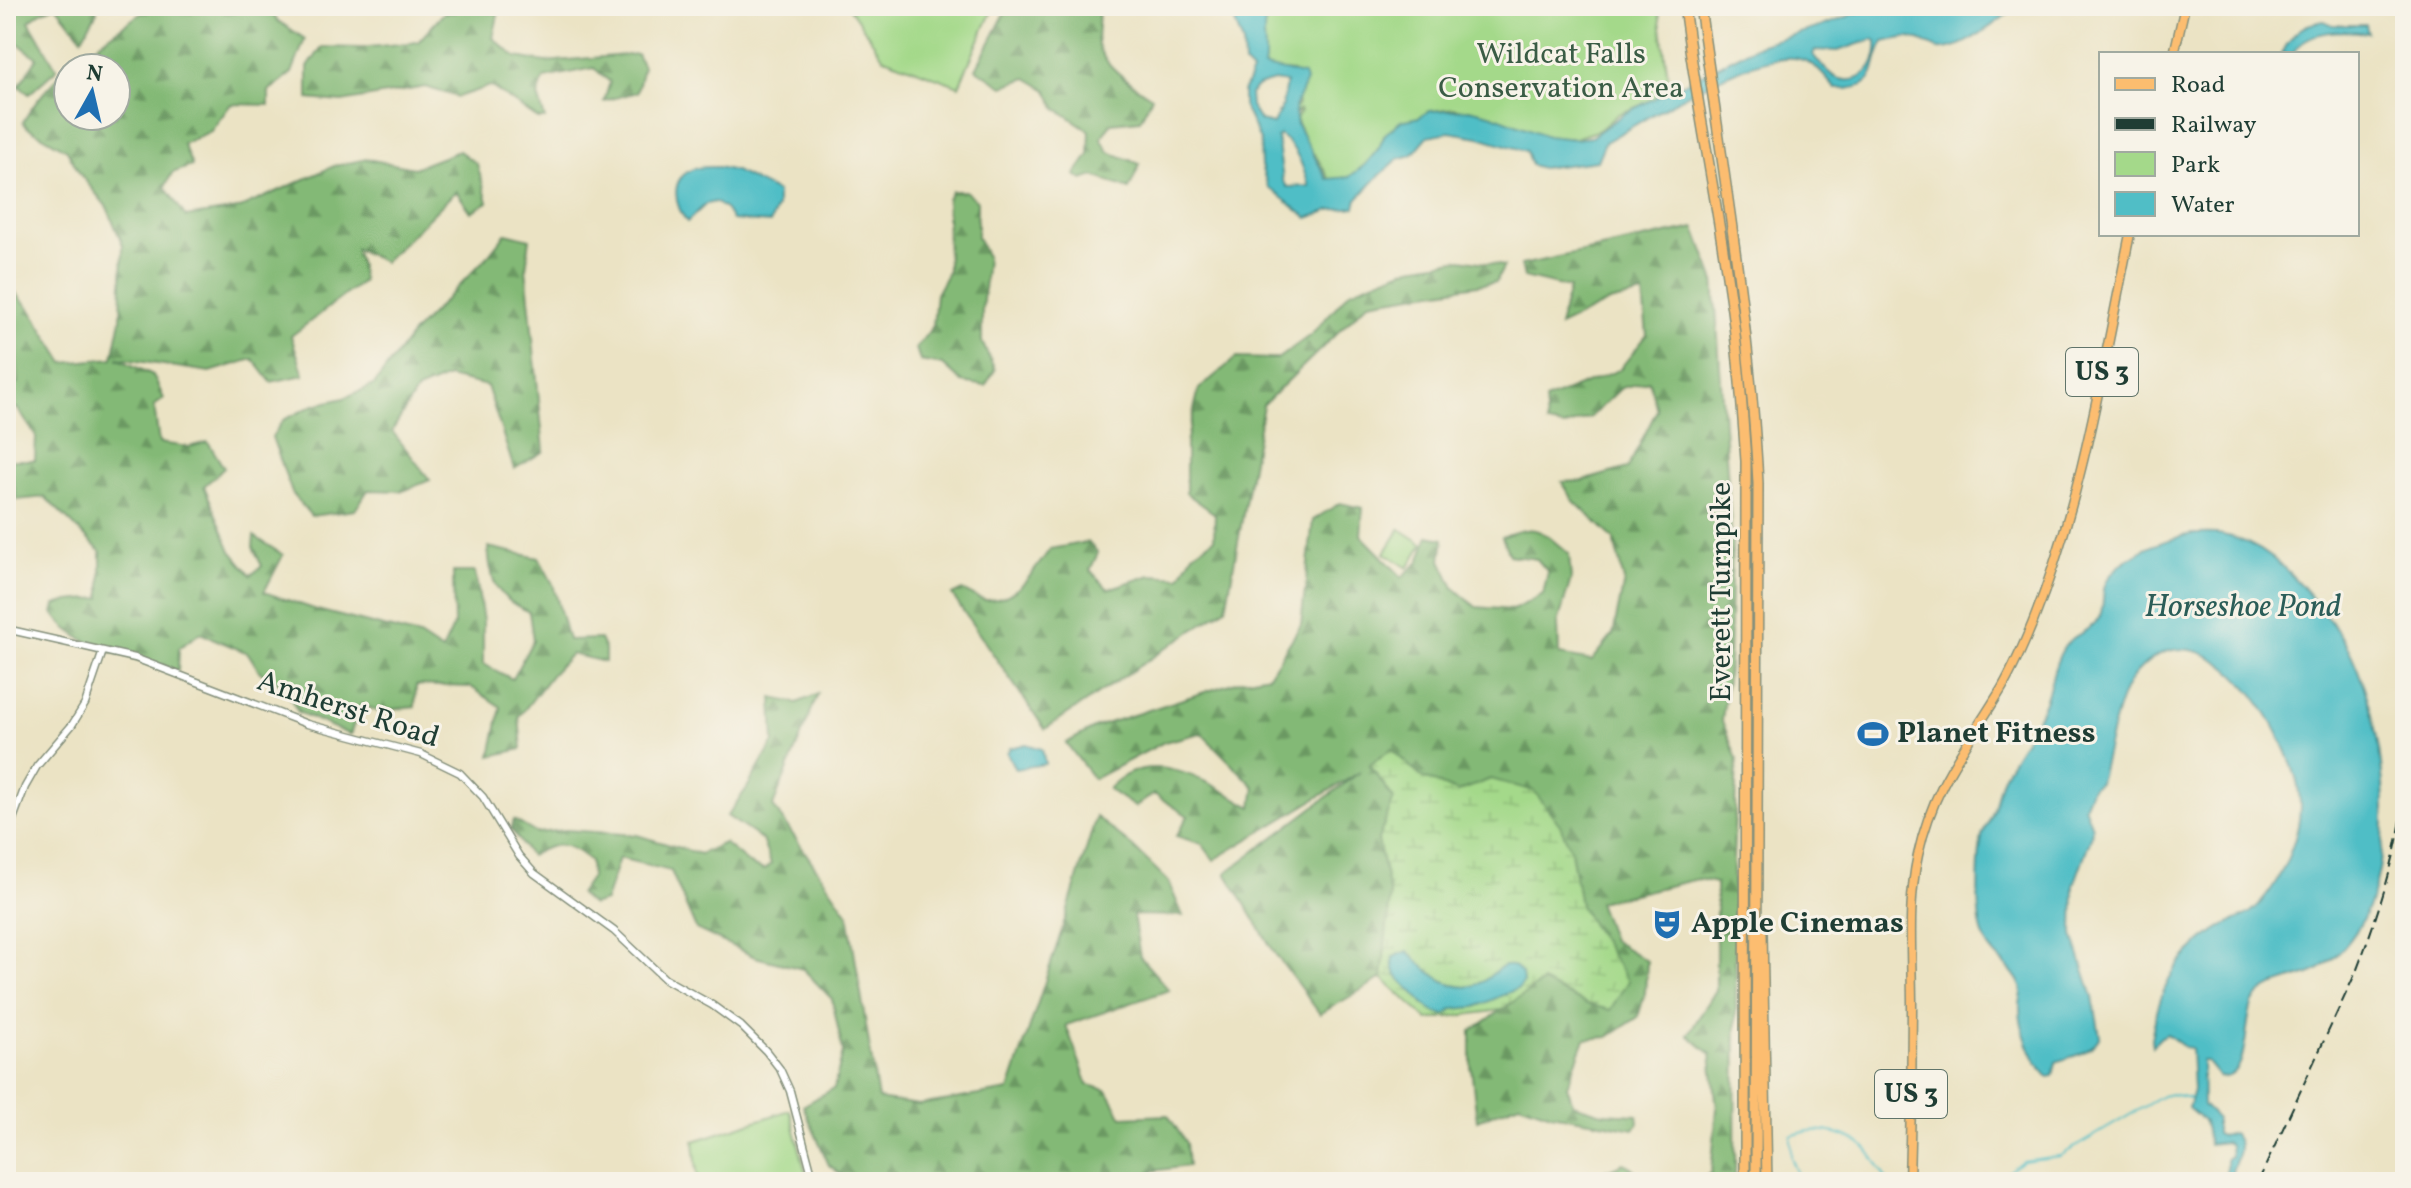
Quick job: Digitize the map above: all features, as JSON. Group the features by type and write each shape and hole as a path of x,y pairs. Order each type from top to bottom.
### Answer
{"highway":[{"name":"Everett Turnpike","path":"1684,6 1698,113 1729,289 1740,372 1746,461 1745,1182"},
{"name":"Everett Turnpike","path":"1700,6 1747,336 1756,424 1756,1182"},
{"path":"1757,902 1762,920 1767,1182"}],"main road":[{"path":"2174,52 2185,6"},
{"name":"US 3","path":"1909,1182 1910,914 1920,846 1938,790 2009,675 2053,566 2079,486 2130,236"}],"street":[{"name":"Amherst Road","path":"6,629 145,662 307,724 421,754 460,773 487,801 519,856 534,873 614,931 665,979 727,1015 766,1051 780,1069 790,1091 814,1182"},
{"path":"6,838 25,787 37,766 72,725 85,704 103,651"}],"green space":[{"path":"6,6 55,6 29,21 52,60 52,73 29,94 19,86 37,58 19,44 6,54"},
{"path":"56,6 96,6 97,12 82,38"},
{"path":"152,6 265,6 278,21 305,39 292,73 269,91 269,105 231,104 211,131 183,144 192,166 172,173 165,187 186,217 238,209 334,166 367,159 414,168 459,151 477,164 488,202 471,212 456,191 384,262 356,249 363,281 291,336 304,375 271,382 253,359 210,372 117,358 153,375 164,399 154,406 159,443 189,447 208,442 224,468 204,486 231,551 251,575 262,566 253,547 254,536 283,555 264,592 317,610 419,636 442,651 454,625 453,572 475,572 483,621 483,664 512,679 533,640 529,612 509,600 497,587 488,547 539,558 553,584 568,640 600,639 605,650 605,662 571,654 519,717 522,749 491,756 501,707 471,687 416,685 415,707 377,711 361,704 350,735 298,712 283,685 260,672 248,653 200,633 179,648 178,671 93,644 64,626 53,613 55,605 101,598 101,552 45,497 17,500 8,460 35,460 36,436 17,408 6,410 6,384 18,383 14,336 6,331 6,282 31,310 64,363 113,358 121,319 123,245 107,207 80,174 67,150 23,122 52,84 52,132 132,132 132,52 87,52"},
{"path":"450,6 500,6 493,38 516,57 545,62 637,54 643,67 637,92 604,101 610,82 594,68 544,78 538,96 545,119 538,119 490,86 458,97 425,87 342,102 308,99 308,67 322,47 360,48 418,42"},
{"path":"848,6 994,6 959,86 884,58"},
{"path":"1013,6 1096,6 1097,39 1101,52 1120,75 1152,97 1140,120 1111,123 1101,138 1109,152 1140,164 1129,189 1094,176 1083,180 1075,175 1089,155 1090,131 1056,108 1047,90 1027,78 1003,86 976,69 1004,15"},
{"name":"Wildcat Falls Conservation Area","path":"1259,6 1658,6 1670,91 1618,114 1599,130 1575,138 1549,138 1455,108 1438,110 1384,136 1381,148 1350,179 1330,180 1316,156 1306,146 1296,118 1301,112 1299,110 1295,114 1293,109 1298,106 1293,72 1264,69 1262,66 1263,28 1267,17"},
{"path":"952,191 965,191 977,201 977,237 987,257 982,342 995,370 985,386 962,382 943,365 920,361 916,348 933,326 936,294 948,272 947,199"},
{"path":"1695,228 1714,279 1732,542 1729,663 1722,721 1737,759 1733,858 1735,1182 1700,1182 1711,1172 1717,1109 1711,1054 1688,1035 1716,990 1716,883 1698,879 1598,902 1612,940 1647,961 1645,993 1638,1017 1608,1037 1585,1039 1567,1086 1573,1104 1602,1113 1637,1115 1638,1123 1634,1129 1551,1114 1519,1103 1477,1120 1471,1067 1471,1031 1542,982 1587,1004 1627,981 1580,906 1571,851 1491,779 1458,792 1421,777 1391,749 1370,766 1394,799 1378,840 1390,896 1382,978 1320,1014 1276,955 1226,873 1360,772 1214,860 1202,844 1176,836 1188,816 1154,794 1135,807 1108,789 1124,776 1142,769 1161,768 1199,779 1252,807 1255,787 1201,733 1164,742 1094,779 1066,743 1096,727 1242,680 1269,675 1301,625 1313,520 1340,503 1363,508 1361,535 1402,577 1419,562 1428,536 1444,539 1441,560 1454,588 1476,607 1513,610 1543,594 1548,572 1537,559 1509,555 1502,537 1531,529 1545,534 1569,554 1571,579 1558,623 1559,655 1592,661 1613,635 1624,581 1614,539 1574,501 1562,482 1582,481 1628,468 1657,410 1649,381 1621,388 1591,417 1564,427 1547,424 1545,400 1619,370 1647,335 1643,294 1609,302 1559,326 1569,288 1524,277 1521,265"},
{"path":"506,233 530,239 526,268 544,451 514,469 487,386 448,377 417,390 392,431 430,480 403,491 368,490 355,510 311,516 292,493 272,437 283,420 314,405 344,398 374,385 412,334"},
{"path":"1461,259 1504,266 1496,282 1369,302 1263,405 1226,608 1045,729 952,595 962,590 983,600 1007,596 1024,583 1050,549 1088,542 1098,553 1090,570 1108,589 1151,575 1180,577 1193,554 1214,539 1215,514 1186,493 1186,443 1199,389 1236,358 1277,359 1312,334 1350,291 1411,267"},
{"path":"1400,529 1423,544 1408,568 1385,553"},
{"path":"818,694 773,806 848,914 878,1099 919,1105 1009,1090 1096,817 1168,881 1183,916 1133,915 1140,957 1169,990 1066,1025 1088,1085 1107,1090 1122,1117 1168,1115 1186,1143 1188,1166 1153,1171 1149,1182 851,1182 829,1165 803,1106 834,1088 843,1052 832,999 803,969 755,957 696,929 671,871 619,858 605,901 592,905 579,894 591,877 590,861 561,845 530,856 511,829 514,820 536,833 566,830 637,835 700,854 724,843 751,865 764,870 771,864 762,840 727,816 774,742 772,698 797,703"},
{"path":"1391,749 1421,777 1458,792 1491,779 1534,791 1560,825 1571,851 1580,906 1628,981 1610,1010 1587,1004 1542,982 1501,1010 1428,1020 1382,978 1390,896 1378,840 1394,799 1370,765"},
{"path":"790,1110 808,1182 698,1182 694,1141"},
{"path":"1624,1163 1637,1172 1636,1182 1589,1182 1600,1173"}],"water":[{"path":"1219,6 1261,6 1267,15 1264,67 1304,75 1306,81 1294,108 1297,125 1327,179 1349,177 1366,164 1379,148 1385,134 1401,121 1429,111 1469,109 1547,136 1591,137 1625,113 1761,44 1820,27 1875,6 2018,6 1980,34 1948,49 1912,38 1884,42 1872,76 1861,86 1836,89 1817,69 1803,60 1783,58 1759,63 1703,86 1605,142 1597,161 1541,168 1531,165 1526,151 1479,137 1449,132 1428,136 1412,155 1398,159 1377,178 1357,199 1355,207 1330,210 1308,218 1268,187 1261,166 1260,140 1243,105 1243,92 1252,72 1244,64 1243,43 1231,12","holes":["1873,39 1877,42 1877,50 1872,65 1867,72 1854,79 1837,78 1813,55 1815,50 1838,51","1274,81 1286,83 1282,106 1273,124 1260,121 1251,106 1250,94 1258,86","1279,135 1295,151 1309,186 1287,187 1283,180"]},
{"path":"2324,21 2333,25 2366,25 2368,33 2338,31 2316,35 2306,39 2294,52 2283,52 2298,31 2309,24"},
{"path":"718,167 735,171 777,192 777,207 770,223 732,220 726,210 715,202 706,204 687,222 677,202 679,181 694,169"},
{"name":"Horseshoe Pond","path":"2193,534 2223,535 2261,550 2293,576 2333,625 2352,656 2373,717 2383,786 2381,856 2375,888 2356,932 2338,954 2316,971 2273,986 2258,995 2250,1011 2241,1060 2229,1076 2219,1077 2206,1061 2202,1061 2203,1105 2216,1118 2216,1134 2232,1133 2238,1142 2239,1151 2232,1171 2236,1182 2227,1182 2226,1159 2231,1156 2230,1145 2226,1142 2209,1144 2204,1122 2188,1108 2193,1090 2191,1048 2184,1047 2167,1034 2152,1046 2151,1039 2160,1000 2178,965 2222,926 2249,914 2261,902 2279,877 2297,832 2300,803 2295,774 2264,710 2241,681 2215,660 2187,650 2159,654 2126,687 2099,782 2092,787 2084,806 2092,827 2091,837 2074,885 2073,935 2093,997 2100,1036 2086,1051 2056,1062 2053,1076 2048,1077 2032,1053 2022,1024 2021,987 1987,944 1979,914 1982,837 1993,813 2004,774 2039,715 2063,649 2099,618 2106,582 2126,560 2147,548"},
{"path":"1026,744 1042,749 1045,764 1015,769 1007,753 1010,748"},
{"path":"1408,951 1425,968 1456,986 1478,984 1507,966 1516,967 1522,974 1523,983 1519,988 1476,1007 1453,1009 1446,1015 1440,1014 1428,1008 1396,973 1393,957"}],"waterway":[{"path":"1995,1182 2022,1161 2060,1156 2162,1096 2171,1094 2189,1098"},
{"path":"1801,1182 1791,1157 1791,1136 1807,1131 1846,1136 1862,1144 1888,1182"}],"railway":[{"path":"2401,6 2405,360"},
{"path":"2258,1182 2356,972 2386,884 2405,792"}],"place":[{"name":"Planet Fitness","path":"1873,734"},
{"name":"Apple Cinemas","path":"1667,924"}]}
